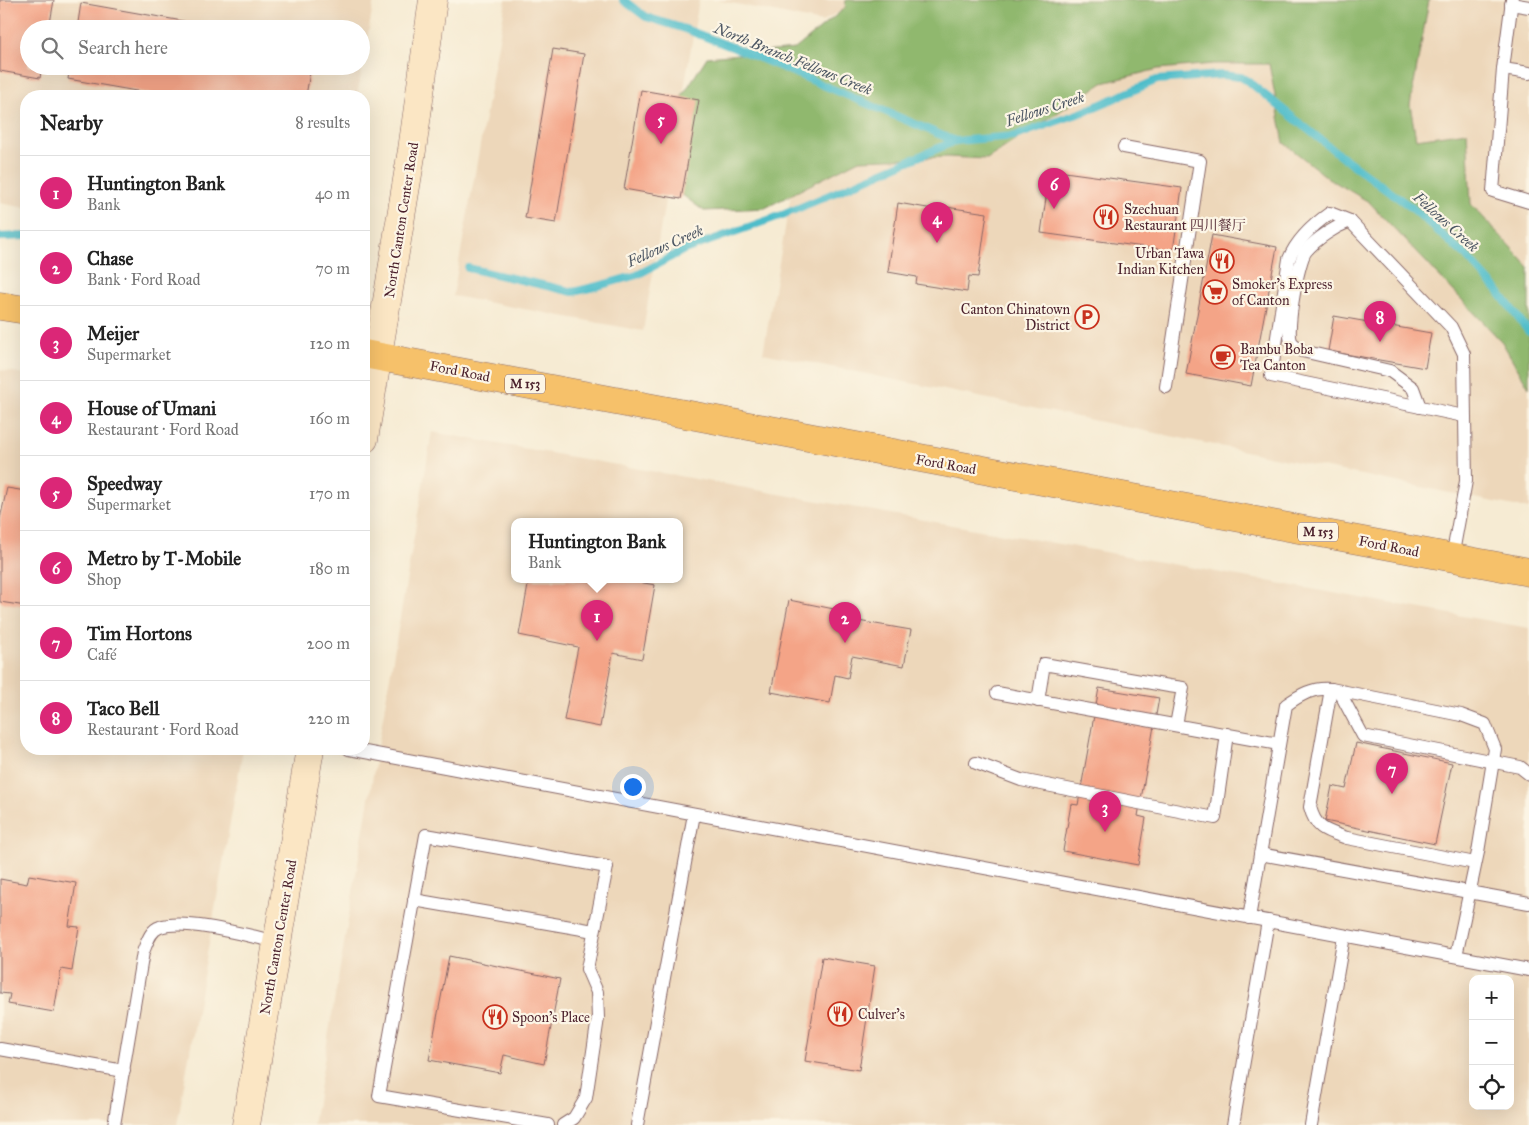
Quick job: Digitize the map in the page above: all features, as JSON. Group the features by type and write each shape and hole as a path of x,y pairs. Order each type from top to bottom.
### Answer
{"main road":[{"name":"North Canton Center Road","path":"371,355 412,150 433,0"},
{"path":"0,306 20,309"},
{"name":"Ford Road","path":"371,355 1529,572"},
{"name":"North Canton Center Road","path":"246,1125 309,755"}],"lane":[{"path":"1529,7 1511,2 1503,69 1493,190 1529,202"},
{"path":"1503,69 1529,73"},
{"path":"1124,147 1200,160 1166,387"},
{"path":"1452,558 1466,482 1464,354 1451,327 1350,221 1330,214 1318,222 1294,244 1289,259 1276,336 1272,376 1464,416"},
{"path":"1350,221 1336,226 1317,241 1306,251 1301,261 1289,330 1291,342 1302,351 1390,371 1413,388 1420,407"},
{"path":"1038,701 1044,664 1183,688 1176,725"},
{"path":"1248,918 1286,705 1302,693 1324,688 1335,690 1461,715 1485,724 1495,748 1470,892 1456,956"},
{"path":"1335,690 1362,736 1520,767 1529,774"},
{"path":"1335,690 1310,807 1314,821 1326,831 1347,838 1475,864"},
{"path":"997,693 1279,744"},
{"path":"976,764 1021,780 1215,818 1227,734"},
{"path":"370,753 1529,970"},
{"path":"638,1125 694,814"},
{"path":"548,1125 379,1096 426,836 607,867 587,969 597,992 598,1018 586,1098 574,1118 563,1125"},
{"path":"1260,854 1529,903"},
{"path":"414,900 594,931"},
{"path":"1233,1125 1268,921"},
{"path":"114,1125 143,952 150,935 160,927 205,927 277,942"},
{"path":"1311,1125 1344,936"},
{"path":"0,1048 124,1071"}],"shaded area":[{"path":"0,0 374,0 370,23 370,20 20,20 20,75 361,75 358,90 20,90 20,207 0,203"},
{"path":"506,0 699,0 643,331 453,296"},
{"path":"717,0 846,0 845,8 822,22"},
{"path":"1429,0 1529,0 1529,267 1471,204 1467,132 1416,139 1410,105"},
{"path":"1213,64 1269,64 1284,143 1328,178 1369,202 1502,342 1529,388 1529,509 763,353 791,195 859,160 947,157 987,159 1103,83 1158,69"},
{"path":"0,370 20,373 20,755 242,755 177,1125 0,1125"},
{"path":"432,432 1529,628 1529,1125 313,1125"}],"green space":[{"path":"846,0 1429,0 1410,105 1416,139 1467,132 1471,204 1529,267 1529,388 1502,342 1369,202 1328,178 1284,143 1269,64 1213,64 1158,69 1103,83 987,159 947,157 859,160 765,208 704,211 673,188 672,112 707,57 795,49 845,8"}],"building":[{"path":"0,0 54,0 51,20 20,20 20,74 0,71"},
{"path":"81,3 177,20 78,20"},
{"path":"553,49 584,54 556,223 525,218"},
{"path":"23,75 40,75 40,78"},
{"path":"69,75 310,75 307,90 131,90 68,79"},
{"path":"641,90 699,100 681,199 624,189"},
{"path":"1050,170 1182,188 1173,251 1041,233"},
{"path":"898,203 939,210 939,206 987,213 978,277 969,276 967,292 916,284 917,277 888,272"},
{"path":"1212,235 1277,247 1251,386 1186,374"},
{"path":"1334,316 1431,333 1425,368 1328,351"},
{"path":"7,488 20,490 20,605 0,602 0,519"},
{"path":"528,583 644,583 655,585 642,659 613,653 600,727 564,720 578,647 519,635"},
{"path":"789,600 859,614 858,621 911,630 904,666 852,656 848,678 835,675 830,703 771,692"},
{"path":"1099,688 1159,698 1138,816 1146,818 1138,865 1063,851 1071,804 1078,805"},
{"path":"1356,743 1452,763 1435,844 1325,821 1332,786 1346,789"},
{"path":"29,875 76,883 69,926 79,927 72,971 61,969 54,1012 8,1004 10,994 0,993 0,879 27,884"},
{"name":"Spoon's Place","path":"449,956 560,979 544,1064 504,1055 500,1073 429,1060"},
{"name":"Culver's","path":"822,957 875,966 859,1070 805,1061"}],"waterway":[{"name":"North Branch Fellows Creek","path":"623,0 646,17 685,29 745,52 955,141"},
{"name":"Fellows Creek","path":"468,268 573,292 598,286 637,275 684,250 785,214 955,141 1015,136 1083,112 1157,80 1221,75 1241,77 1249,82 1336,152 1412,208 1466,256 1498,291 1529,332"},
{"name":"Fellows Creek","path":"0,237 20,236"}],"place":[{"name":"Speedway","path":"661,144"},
{"name":"Metro by T-Mobile","path":"1054,209"},
{"name":"Szechuan Restaurant 四川餐厅","path":"1106,217"},
{"name":"House of Umani","path":"937,243"},
{"name":"Urban Tawa Indian Kitchen","path":"1222,261"},
{"name":"Smoker's Express of Canton","path":"1215,292"},
{"name":"Canton Chinatown District","path":"1087,317"},
{"name":"Taco Bell","path":"1380,342"},
{"name":"Bambu Boba Tea Canton","path":"1223,357"},
{"name":"Huntington Bank","path":"597,641"},
{"name":"Chase","path":"845,643"},
{"name":"Tim Hortons","path":"1392,794"},
{"name":"Meijer","path":"1105,832"},
{"name":"Culver's","path":"840,1014"},
{"name":"Spoon's Place","path":"495,1017"}]}
